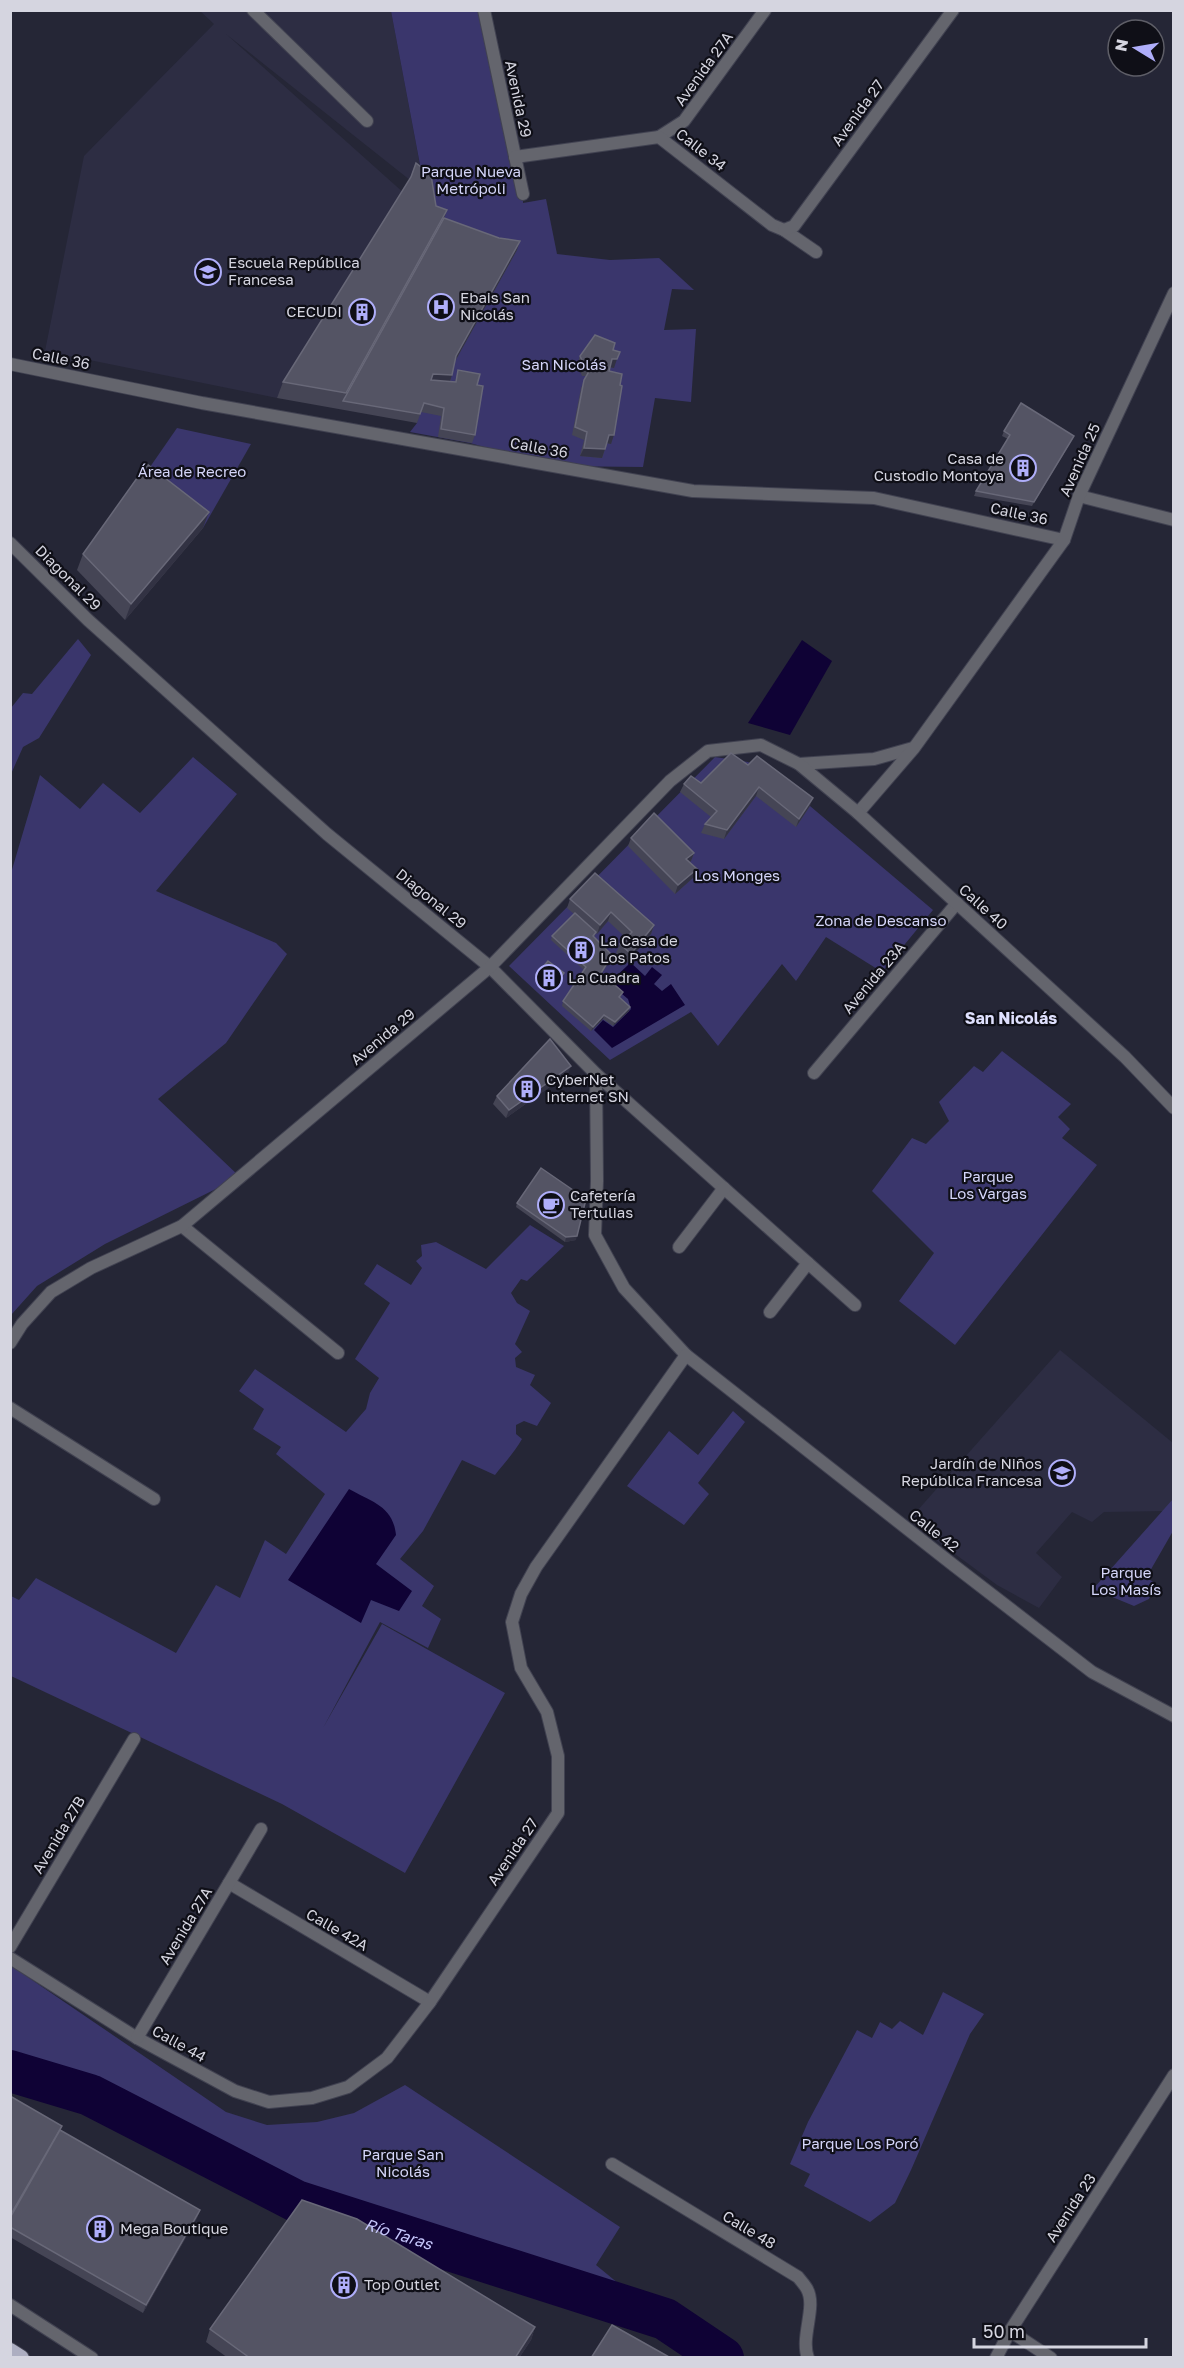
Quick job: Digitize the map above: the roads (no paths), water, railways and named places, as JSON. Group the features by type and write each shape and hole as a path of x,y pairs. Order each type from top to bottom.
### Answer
{"highway":[{"path":"10,2351 21,2358"}],"street":[{"path":"253,10 367,121"},
{"name":"Avenida 29","path":"484,10 523,194"},
{"name":"Avenida 27A","path":"659,136 684,121 765,10"},
{"name":"Avenida 27","path":"784,230 794,226 953,10"},
{"name":"Calle 34","path":"515,157 659,136 772,225 784,230 816,252"},
{"name":"Avenida 25","path":"858,813 914,748 1064,540 1079,496 1173,293"},
{"name":"Calle 36","path":"10,364 202,403 693,491 874,498 1064,540"},
{"path":"1079,496 1173,520"},
{"name":"Diagonal 29","path":"10,543 88,620 327,834 490,967 596,1074 855,1305"},
{"name":"Avenida 29","path":"10,1343 21,1324 51,1292 91,1268 182,1226 490,967 670,781 708,751 760,745"},
{"name":"Calle 40","path":"760,745 799,764 858,813 1125,1057 1173,1108"},
{"path":"799,764 874,759 914,748"},
{"name":"Avenida 23A","path":"814,1072 957,903"},
{"path":"596,1074 595,1235 624,1288 686,1355"},
{"path":"679,1247 724,1188"},
{"path":"182,1226 338,1353"},
{"path":"770,1312 808,1263"},
{"name":"Avenida 27","path":"348,2087 387,2058 430,2002 558,1813 558,1756 547,1712 521,1668 512,1622 521,1594 536,1567 686,1355"},
{"name":"Calle 42","path":"686,1355 1092,1672 1173,1716"},
{"path":"10,1408 154,1499"},
{"name":"Avenida 27B","path":"10,1947 134,1739"},
{"name":"Avenida 27A","path":"137,2038 261,1830"},
{"name":"Calle 42A","path":"229,1883 430,2002"},
{"name":"Calle 44","path":"10,1958 137,2038 235,2091 269,2102 312,2098 348,2087"},
{"name":"Avenida 23","path":"996,2358 1010,2331 1173,2075"},
{"name":"Calle 48","path":"612,2164 798,2277 808,2290 810,2302 807,2325 808,2358"},
{"path":"10,2305 88,2356"},
{"path":"1010,2331 1051,2358"}],"waterway":[{"name":"Río Taras","path":"10,2071 90,2095 296,2201 665,2319 723,2358"}],"place":[{"name":"Escuela República Francesa","path":"208,272"},
{"name":"Ebais San Nicolás","path":"441,307"},
{"name":"CECUDI","path":"362,312"},
{"name":"Casa de Custodio Montoya","path":"1023,468"},
{"name":"La Casa de Los Patos","path":"581,950"},
{"name":"La Cuadra","path":"549,978"},
{"name":"CyberNet Internet SN","path":"527,1089"},
{"name":"Cafetería Tertulias","path":"551,1205"},
{"name":"Jardín de Niños República Francesa","path":"1062,1473"},
{"name":"Mega Boutique","path":"100,2229"},
{"name":"Top Outlet","path":"344,2285"}],"district":[{"name":"San Nicolás","path":"1011,1018"}],"park label":[{"name":"Parque Nueva Metrópoli","path":"471,180"},
{"name":"Área de Recreo","path":"192,472"},
{"name":"Los Monges","path":"737,876"},
{"name":"Zona de Descanso","path":"881,921"},
{"name":"Parque Los Vargas","path":"988,1186"},
{"name":"Parque Los Masís","path":"1126,1582"},
{"name":"Parque Los Poró","path":"860,2144"},
{"name":"Parque San Nicolás","path":"403,2164"}]}
